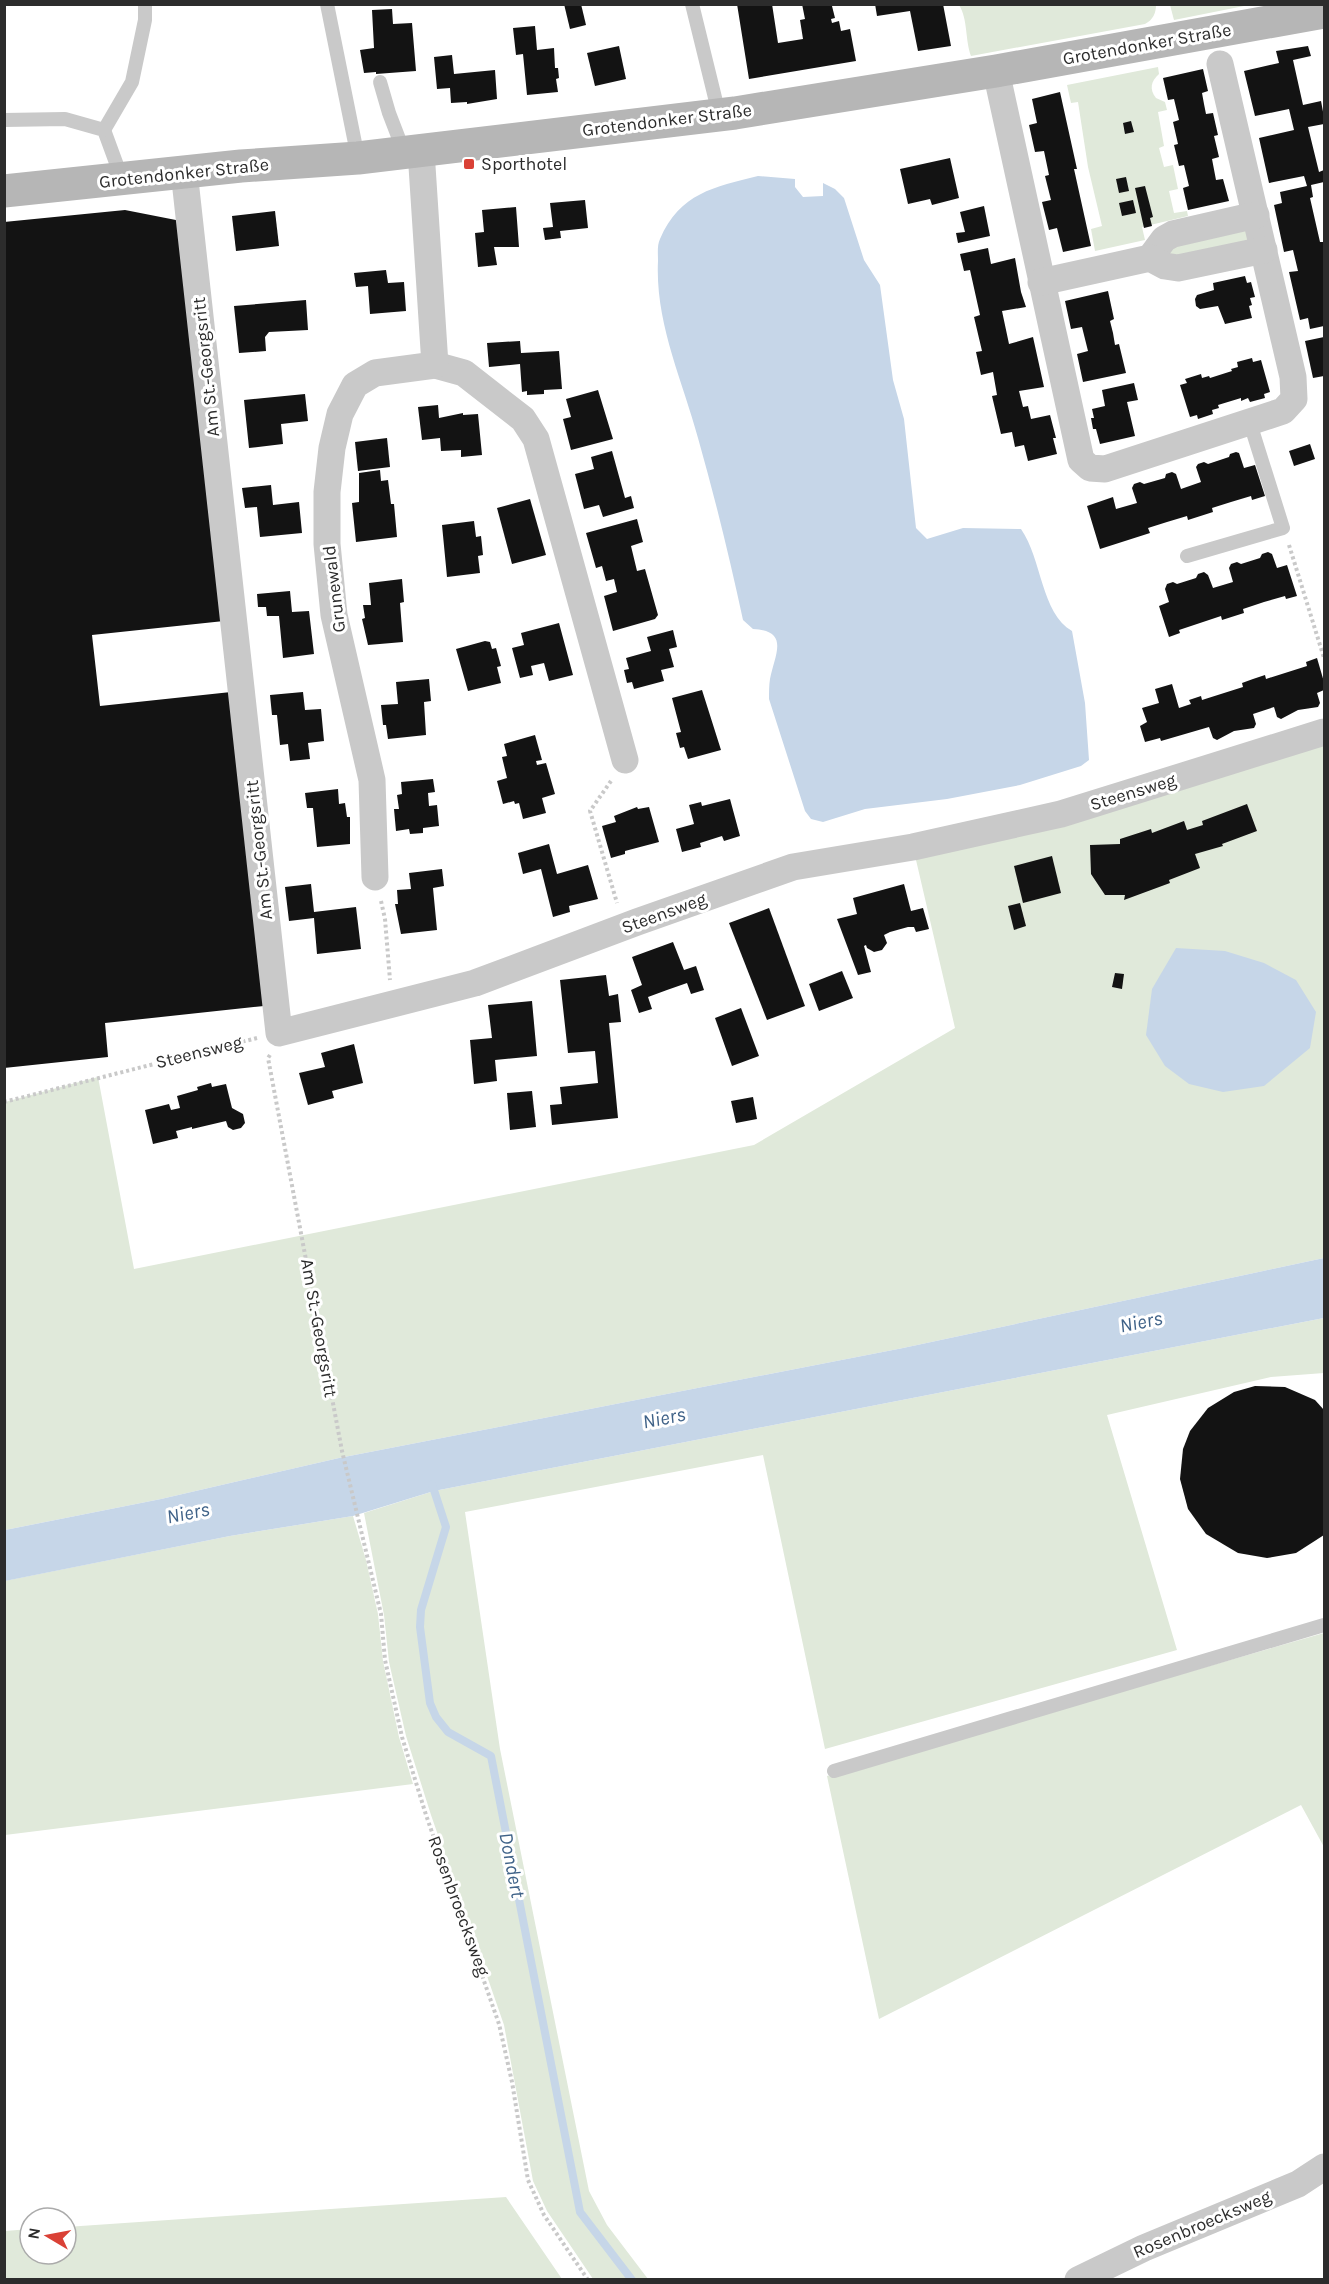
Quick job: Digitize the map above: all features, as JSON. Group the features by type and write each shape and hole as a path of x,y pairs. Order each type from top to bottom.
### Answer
{"main road":[{"name":"Grotendonker Straße","path":"4,191 184,171 358,158 719,114 996,71 1314,10"}],"street":[{"path":"996,71 1081,460 1085,465 1105,469 1283,411 1294,399 1295,390 1220,64"},
{"path":"413,152 435,365"},
{"name":"Am St.-Georgsritt","path":"184,171 279,1033"},
{"path":"1150,258 1164,238 1173,234 1256,215"},
{"path":"1041,282 1150,258 1165,266 1178,268 1264,250"},
{"name":"Grunewald","path":"375,877 372,780 334,615 327,544 327,492 332,448 340,414 355,385 375,373 435,365 464,373 523,419 536,439 625,760"},
{"name":"Steensweg","path":"279,1033 475,983 793,867 913,847 1061,814 1324,732"},
{"name":"Rosenbroecksweg","path":"1078,2280 1144,2248 1298,2184 1324,2167"}],"lane":[{"path":"122,179 105,130 132,82 145,4"},
{"path":"327,4 358,158"},
{"path":"692,4 719,114"},
{"path":"380,82 389,113 413,152"},
{"path":"4,120 65,119 105,130"},
{"path":"1187,556 1283,528 1250,423"},
{"path":"834,1771 1324,1625"}],"path":[{"path":"1283,528 1324,658"},
{"path":"624,927 590,811 625,760"},
{"path":"375,877 385,919 392,1005"},
{"name":"Steensweg","path":"4,1102 279,1033"},
{"name":"Am St.-Georgsritt","path":"279,1033 268,1058 342,1451 358,1521"},
{"name":"Rosenbroecksweg","path":"358,1521 381,1614 385,1660 402,1737 426,1815 500,2024 528,2180 544,2215 588,2280"}],"green space":[{"path":"1170,4 1249,5 1174,20"},
{"path":"959,5 1156,5 1153,16 1145,24 971,56 964,17"},
{"path":"1158,67 1159,74 1154,79 1152,91 1156,98 1165,102 1167,110 1158,112 1164,146 1159,148 1164,167 1173,165 1178,189 1169,191 1174,213 1187,211 1188,216 1142,227 1145,240 1095,251 1091,229 1102,226 1088,167 1078,102 1071,103 1067,85"},
{"path":"1246,229 1249,242 1169,257 1169,246"},
{"path":"1324,732 1324,1258 903,1348 339,1458 161,1499 5,1530 5,1102 98,1077 134,1269 754,1145 955,1028 913,847"},
{"path":"1324,1318 1324,1373 1271,1377 1107,1415 1177,1650 825,1749 763,1455 465,1512 500,1749 589,2191 607,2225 648,2279 593,2279 547,2211 533,2181 504,2025 406,1736 389,1662 384,1615 364,1513 434,1491"},
{"path":"353,1516 378,1614 383,1661 399,1737 413,1784 5,1835 4,1581 230,1536"},
{"path":"1324,1633 1324,1847 1301,1805 879,2019 827,1776"},
{"path":"506,2197 562,2279 5,2279 5,2231 18,2230 18,2266 78,2266 78,2226"}],"water":[{"path":"758,176 795,179 795,187 803,197 823,196 823,183 835,189 844,198 864,260 880,285 893,380 904,419 916,528 927,539 963,528 1021,529 1028,541 1054,612 1072,631 1085,703 1089,760 1081,766 1020,785 947,799 865,809 823,822 811,819 805,811 769,699 770,679 777,653 776,639 772,634 753,629 743,620 710,483 665,329 658,284 659,241 678,211 700,194"},
{"path":"1176,948 1225,951 1264,963 1296,980 1316,1012 1310,1048 1264,1086 1223,1092 1189,1084 1165,1066 1146,1035 1152,989"},
{"name":"Niers","path":"1324,1258 1324,1318 434,1491 353,1516 230,1536 5,1581 5,1530 161,1499 339,1458 903,1348"}],"building":[{"path":"564,4 581,4 586,25 570,29"},
{"path":"737,4 772,4 778,43 803,39 800,20 805,19 802,4 837,4 832,6 835,18 831,19 832,23 839,21 841,31 850,29 856,61 749,79"},
{"path":"875,4 943,4 951,46 918,51 910,11 877,16"},
{"path":"392,9 393,24 412,23 416,71 364,73 360,50 374,48 372,10"},
{"path":"535,26 537,50 554,48 555,68 558,68 559,78 556,79 558,92 527,95 523,54 516,55 513,28"},
{"path":"619,46 626,79 595,86 587,53"},
{"path":"1308,46 1311,56 1293,60 1303,105 1321,101 1324,117 1324,124 1308,127 1319,172 1324,170 1324,182 1311,185 1313,197 1310,198 1320,242 1324,242 1324,326 1310,329 1308,318 1300,320 1289,272 1298,271 1293,250 1284,252 1274,205 1282,203 1280,192 1307,186 1304,176 1269,183 1259,138 1294,130 1289,109 1255,116 1244,71 1279,63 1276,51"},
{"path":"452,55 454,74 495,70 497,99 467,104 467,102 451,103 450,88 437,89 434,57"},
{"path":"1203,69 1208,91 1202,93 1206,114 1213,113 1218,135 1214,136 1219,157 1212,159 1216,180 1223,179 1229,201 1188,210 1183,188 1189,186 1184,165 1179,166 1174,145 1178,144 1173,122 1179,120 1174,99 1168,100 1163,78"},
{"path":"1060,92 1091,246 1063,252 1057,228 1049,230 1042,202 1051,200 1045,176 1049,175 1044,151 1035,152 1029,125 1037,123 1032,99"},
{"path":"1131,121 1134,132 1125,134 1123,123"},
{"path":"950,158 959,198 932,205 930,199 908,204 900,169"},
{"path":"1126,177 1129,191 1119,193 1116,179"},
{"path":"1145,186 1153,217 1150,218 1152,226 1144,228 1135,188"},
{"path":"585,200 588,228 560,231 561,238 545,240 543,228 553,227 550,203"},
{"path":"1133,200 1136,213 1122,216 1119,203"},
{"path":"984,206 990,236 958,243 956,233 965,232 960,212"},
{"path":"516,207 519,247 494,247 497,265 478,267 475,233 484,232 482,210"},
{"path":"125,210 181,221 224,621 92,635 100,706 231,692 264,1006 105,1023 108,1057 4,1068 4,222"},
{"path":"275,211 279,246 236,251 232,216"},
{"path":"988,248 991,264 1015,258 1026,307 1002,311 1009,344 1033,337 1044,387 1019,391 1023,407 1028,406 1031,419 1050,415 1056,438 1053,438 1057,454 1028,461 1024,445 1015,447 1012,432 1001,434 992,396 997,395 993,372 981,375 976,352 982,351 974,317 980,315 970,270 964,271 960,254"},
{"path":"386,270 388,283 404,282 406,311 370,314 368,286 356,287 354,273"},
{"path":"1245,276 1247,283 1251,282 1255,297 1250,298 1252,318 1225,324 1218,306 1200,309 1196,306 1197,295 1214,290 1213,283"},
{"path":"1108,291 1114,319 1110,321 1115,345 1119,344 1126,373 1083,382 1077,354 1088,351 1082,327 1071,329 1065,301"},
{"path":"306,300 308,330 269,332 265,337 266,351 239,353 234,306"},
{"path":"1324,337 1324,376 1313,378 1305,341"},
{"path":"520,341 521,353 559,351 562,389 544,390 544,394 527,395 527,391 522,392 520,364 489,367 487,343"},
{"path":"1252,358 1253,362 1261,360 1270,392 1264,394 1265,398 1250,402 1248,398 1241,401 1241,398 1218,405 1219,408 1212,410 1213,414 1198,419 1197,415 1190,417 1180,385 1187,383 1185,379 1201,374 1202,378 1209,376 1210,378 1232,371 1231,369 1238,367 1237,362"},
{"path":"1134,383 1138,400 1127,402 1135,436 1100,444 1091,418 1094,418 1092,409 1105,406 1102,390"},
{"path":"598,390 613,439 571,450 563,419 571,417 566,399"},
{"path":"305,394 308,421 281,424 283,444 249,448 244,400"},
{"path":"438,405 439,418 463,413 463,415 478,414 482,455 461,457 461,450 441,451 440,438 422,440 418,407"},
{"path":"387,438 390,467 358,471 355,442"},
{"path":"1310,444 1315,459 1294,466 1289,451"},
{"path":"612,451 625,498 631,496 634,508 603,517 599,505 584,509 575,474 594,469 591,457"},
{"path":"1239,453 1244,468 1255,465 1265,496 1252,500 1251,496 1212,508 1213,512 1188,520 1187,516 1148,528 1150,533 1100,549 1087,506 1113,497 1116,509 1137,503 1132,488 1134,484 1140,482 1144,484 1165,478 1166,474 1172,472 1176,474 1181,489 1201,482 1196,467 1198,464 1204,462 1208,464 1229,457 1230,454"},
{"path":"380,470 381,481 388,480 391,504 394,504 397,537 356,542 352,503 359,502 359,473"},
{"path":"271,485 273,505 299,502 302,533 260,537 257,507 245,508 242,488"},
{"path":"530,499 546,555 512,564 497,508"},
{"path":"637,519 643,542 631,546 637,571 645,569 658,615 655,619 613,631 604,596 617,592 614,579 606,581 602,566 596,568 586,533"},
{"path":"474,521 476,537 481,536 483,555 478,556 480,573 447,577 442,525"},
{"path":"1268,552 1272,554 1277,568 1287,565 1297,596 1286,599 1285,596 1264,602 1243,609 1244,613 1222,620 1221,616 1179,630 1180,633 1169,637 1159,606 1169,602 1165,589 1167,584 1173,582 1177,584 1196,578 1198,574 1204,572 1208,575 1213,588 1233,582 1229,568 1231,564 1237,562 1241,564 1260,558 1262,554"},
{"path":"402,579 404,602 400,603 403,642 368,645 362,619 365,618 363,605 371,605 369,583"},
{"path":"290,591 292,612 309,611 314,654 283,658 279,616 267,616 266,607 258,607 257,594"},
{"path":"559,623 573,675 549,681 544,663 531,666 533,675 520,678 512,648 524,645 521,633"},
{"path":"673,630 677,647 669,649 674,667 661,670 664,681 634,689 632,682 627,683 624,670 629,669 626,658 651,651 647,637"},
{"path":"485,641 490,642 492,649 496,648 501,666 497,667 501,683 468,691 456,649"},
{"path":"1317,658 1324,682 1324,690 1317,693 1320,703 1318,707 1298,710 1281,719 1277,717 1274,707 1253,714 1256,724 1254,728 1234,731 1217,740 1213,738 1209,727 1161,741 1160,738 1145,742 1140,726 1147,722 1142,708 1159,703 1155,689 1172,684 1179,708 1191,704 1189,700 1201,696 1202,700 1243,687 1242,683 1265,675 1266,679 1307,666 1306,662"},
{"path":"429,679 431,701 424,702 426,735 388,739 386,725 383,725 381,705 398,704 396,682"},
{"path":"702,690 721,750 688,759 684,747 680,748 676,733 681,732 672,698"},
{"path":"303,692 305,710 321,709 324,741 308,743 310,759 290,761 288,744 280,745 277,715 272,715 270,695"},
{"path":"535,735 542,760 536,761 537,765 546,763 555,794 542,798 546,813 523,819 519,803 515,804 514,801 503,804 497,781 507,778 502,757 507,756 504,744"},
{"path":"433,779 435,792 428,793 429,806 437,805 439,826 423,828 423,833 410,834 409,829 396,831 394,809 399,809 397,795 402,794 401,782"},
{"path":"338,789 339,804 345,803 347,817 350,817 350,844 317,847 313,808 307,808 305,793"},
{"path":"730,799 740,836 724,841 722,836 700,843 701,847 682,852 676,829 694,824 689,805 701,802 702,806"},
{"path":"1247,804 1257,831 1222,844 1223,846 1195,854 1200,868 1169,880 1170,883 1124,900 1125,895 1105,895 1091,874 1090,845 1120,844 1120,839 1151,829 1152,833 1184,821 1187,830 1203,825 1202,821"},
{"path":"637,807 638,809 649,807 659,842 625,851 625,854 611,858 602,826 616,822 614,816"},
{"path":"549,844 557,874 588,865 598,899 569,906 570,912 553,917 541,869 523,874 518,853"},
{"path":"1052,856 1061,893 1023,903 1014,866"},
{"path":"442,869 444,886 433,888 437,930 401,934 395,904 398,904 397,890 411,889 409,873"},
{"path":"311,884 314,912 356,907 361,949 317,954 314,918 289,921 285,887"},
{"path":"904,884 911,911 923,908 929,929 916,932 914,927 908,927 890,932 884,935 887,943 882,950 874,952 866,945 864,946 871,972 858,975 837,919 857,914 853,898"},
{"path":"1020,903 1026,926 1014,930 1008,906"},
{"path":"769,908 805,1006 767,1020 729,923"},
{"path":"673,942 684,970 696,966 704,990 691,994 687,983 667,990 648,997 652,1009 639,1013 631,990 642,985 632,957"},
{"path":"842,971 853,998 819,1011 809,984"},
{"path":"1115,973 1124,974 1122,989 1112,987"},
{"path":"606,975 609,996 618,994 621,1022 609,1023 618,1118 552,1125 550,1105 562,1104 560,1087 598,1083 595,1051 568,1053 560,980"},
{"path":"532,1001 537,1056 495,1060 497,1081 474,1084 470,1040 492,1038 488,1005"},
{"path":"741,1008 759,1056 732,1066 715,1018"},
{"path":"354,1044 363,1083 332,1091 334,1098 308,1105 299,1073 325,1067 321,1053"},
{"path":"211,1083 212,1087 226,1084 232,1108 243,1114 245,1123 241,1128 233,1130 228,1127 226,1121 192,1129 192,1127 176,1131 178,1138 153,1144 145,1110 169,1104 171,1110 180,1108 177,1096 198,1090 197,1087"},
{"path":"532,1091 536,1127 510,1130 507,1093"},
{"path":"753,1097 757,1119 736,1123 731,1101"},
{"path":"1255,1386 1285,1387 1315,1400 1324,1410 1324,1535 1296,1553 1267,1558 1238,1553 1206,1534 1188,1509 1180,1479 1183,1449 1190,1431 1208,1408 1234,1392"}],"waterway":[{"name":"Dondert","path":"432,1484 446,1527 421,1610 420,1627 430,1703 436,1717 448,1732 491,1756 580,2212 632,2280"}],"place":[{"name":"Sporthotel","path":"469,164"}]}
